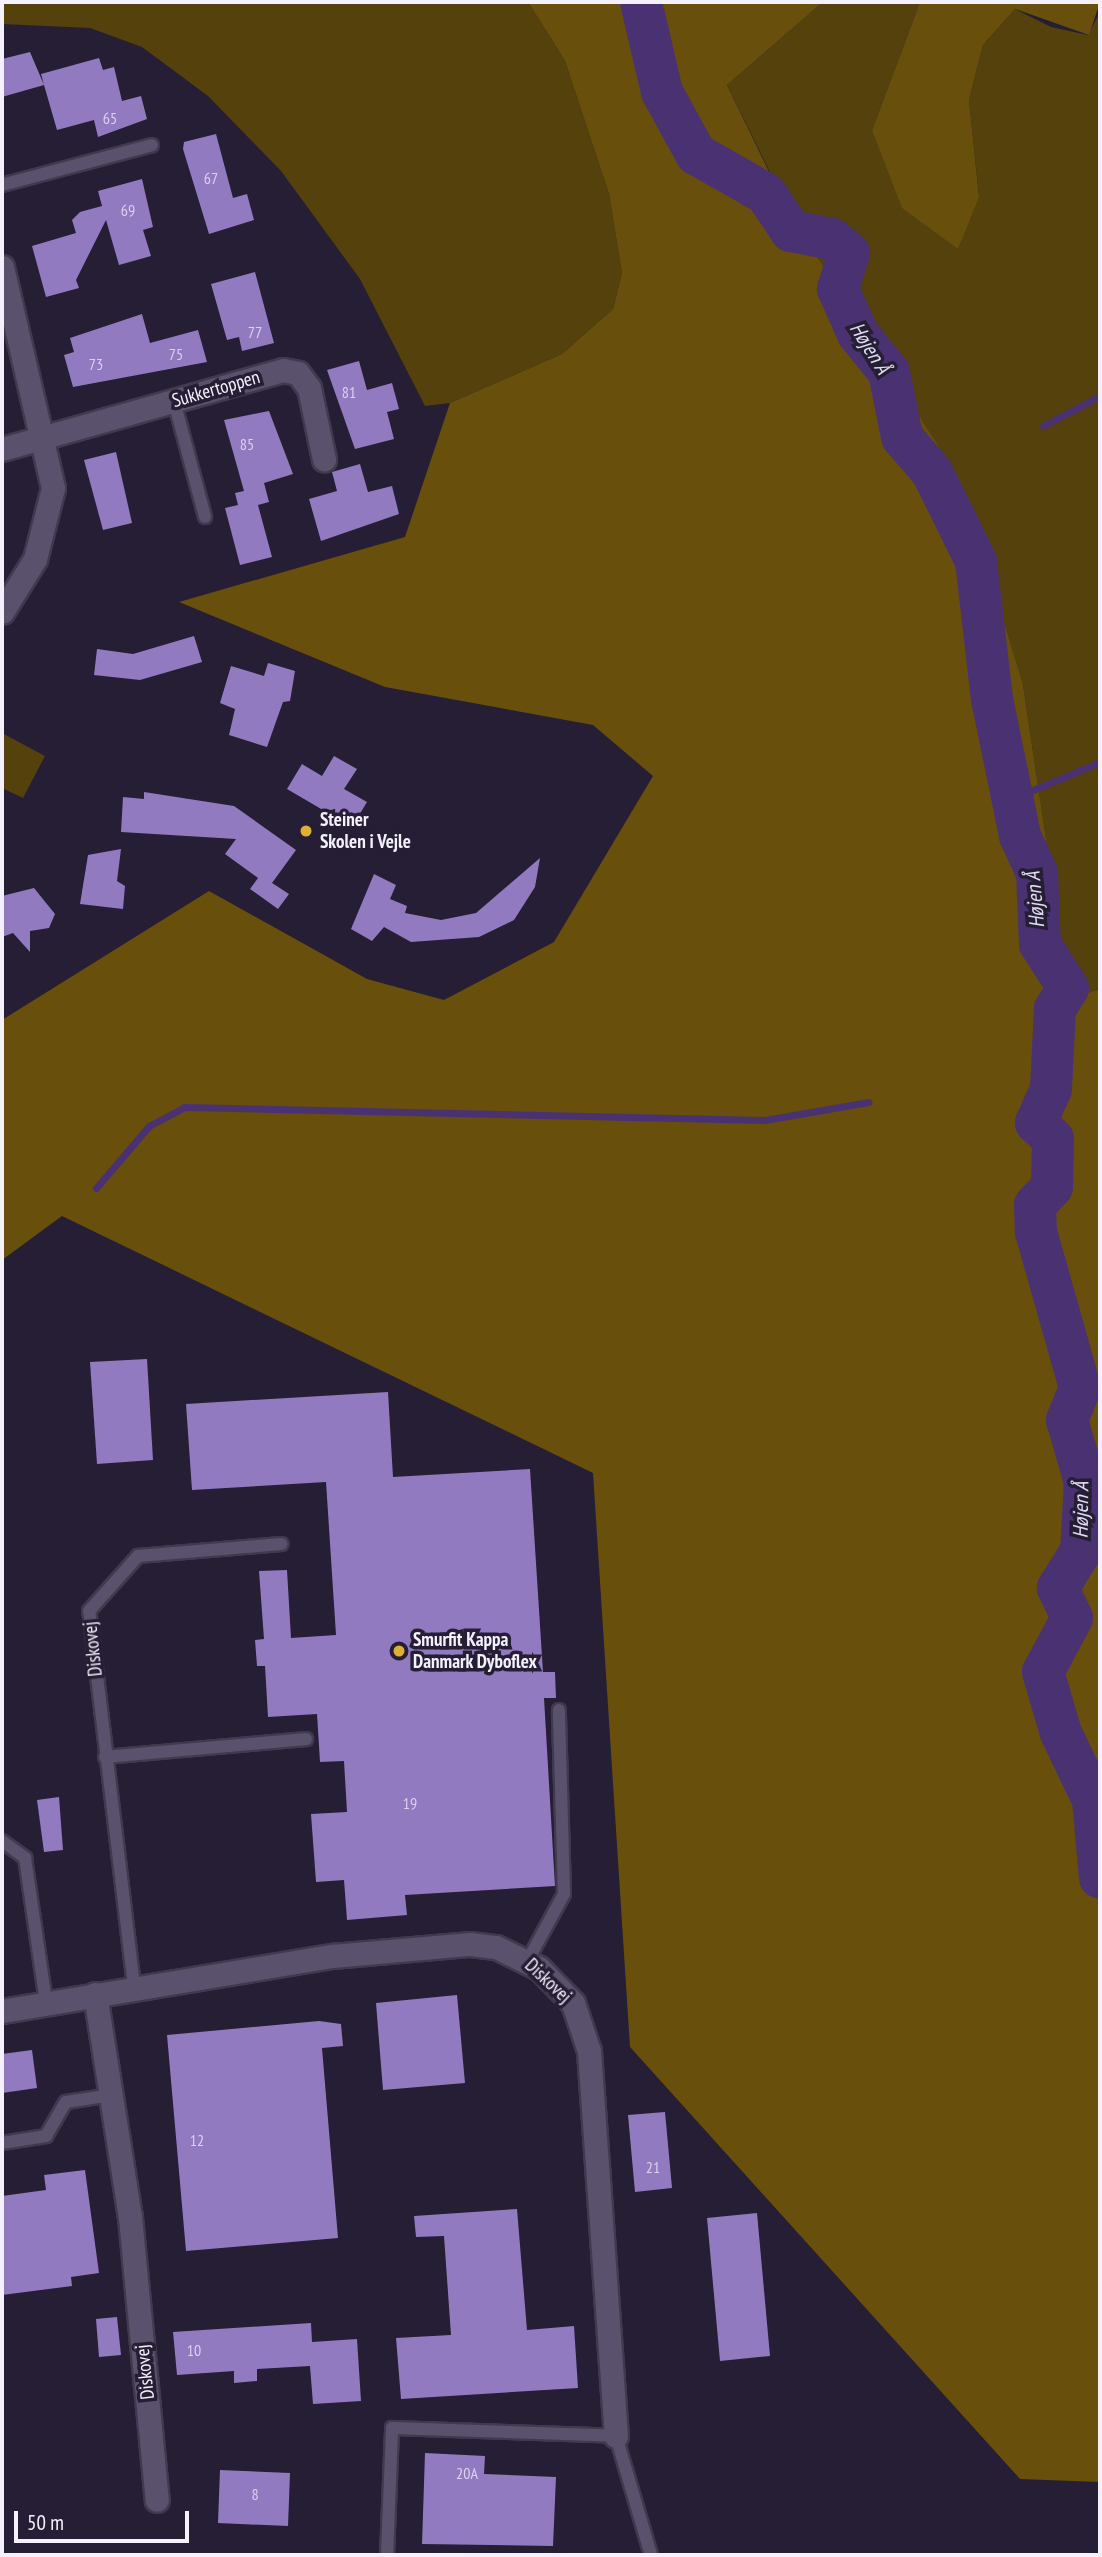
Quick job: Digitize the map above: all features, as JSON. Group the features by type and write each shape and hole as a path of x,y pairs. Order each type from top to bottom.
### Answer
{"street":[{"path":"2,267 46,438 53,488 47,524 2,612"},
{"name":"Sukkertoppen","path":"2,449 283,370 298,373 309,388 324,459"},
{"name":"Diskovej","path":"2,2011 134,1986 331,1956 470,1944 528,1960 573,2003 589,2051 616,2435"},
{"name":"Diskovej","path":"95,1994 112,2095 157,2500"}],"lane":[{"path":"2,185 152,145"},
{"path":"174,401 205,517"},
{"name":"Diskovej","path":"134,1986 89,1611 138,1556 281,1544"},
{"path":"528,1960 564,1894 559,1710"},
{"path":"105,1757 306,1739"},
{"path":"2,1840 25,1858 46,2002"},
{"path":"2,2143 46,2136 66,2102 112,2095"},
{"path":"387,2555 392,2428 616,2435 651,2555"}],"shaded area":[{"path":"2,2 528,2 565,61 609,194 622,273 613,309 562,354 450,403 425,406 360,279 281,171 208,96 142,47 90,28 2,24"},
{"path":"528,2 823,2 727,85 789,213 960,480 1023,685 1070,999 1100,989 1100,2482 1020,2479 630,2047 593,1473 62,1216 2,1260 2,1020 209,891 367,979 444,1000 554,942 653,776 593,725 385,687 179,602 405,537 450,403 562,354 613,309 622,273 609,194 565,61"},
{"path":"823,2 920,2 872,130 979,196 969,100 983,45 1015,9 1051,27 1088,35 1100,12 1100,989 1070,1000 1023,685 727,85"},
{"path":"920,2 1100,2 1089,35 1015,9 983,45 969,100 979,197 958,249 902,208 872,130"},
{"path":"2,733 45,756 23,798 2,788"}],"building":[{"path":"30,52 44,85 2,97 2,59"},
{"path":"99,58 103,70 114,67 122,101 141,96 147,119 98,137 94,120 57,130 41,74"},
{"path":"216,134 233,198 247,194 254,220 209,234 183,149 184,142"},
{"path":"142,179 153,227 143,230 151,256 119,265 106,220 76,280 79,288 46,297 32,246 76,233 72,220 80,212 102,206 98,191"},
{"path":"255,272 274,343 242,351 239,337 227,340 211,284"},
{"path":"142,314 150,343 198,330 207,362 73,387 64,355 74,352 70,338"},
{"path":"359,361 367,390 392,383 399,409 387,412 394,439 355,449 327,370"},
{"path":"269,411 293,474 264,483 269,502 258,505 272,557 240,565 225,508 238,505 235,493 244,491 224,420"},
{"path":"116,452 132,523 103,530 84,460"},
{"path":"360,464 368,492 392,486 399,514 321,541 309,499 337,491 332,472"},
{"path":"194,636 202,662 140,680 94,675 97,649 133,654"},
{"path":"268,663 295,671 290,701 283,702 267,747 229,735 235,709 220,703 231,666 264,676"},
{"path":"334,756 357,769 344,789 367,802 352,827 287,789 302,764 322,776"},
{"path":"144,792 234,806 296,850 272,883 289,894 278,909 250,889 258,878 225,854 236,839 121,832 123,797 144,799"},
{"path":"121,849 117,881 125,886 123,909 80,904 88,855"},
{"path":"540,858 535,887 514,920 479,937 411,942 384,927 372,941 351,929 374,874 396,885 390,899 407,906 405,913 441,920 476,913"},
{"path":"34,888 55,914 49,928 30,931 30,952 13,933 2,937 2,896"},
{"path":"147,1359 153,1460 97,1464 90,1362"},
{"name":"Smurfit Kappa Danmark Dyboflex","path":"388,1392 393,1477 530,1469 543,1672 555,1672 556,1698 544,1698 555,1886 405,1895 407,1915 347,1920 344,1880 316,1882 311,1814 347,1812 344,1761 320,1762 317,1714 268,1717 265,1666 257,1666 255,1640 264,1639 259,1571 287,1570 291,1638 336,1635 326,1482 192,1490 186,1404"},
{"path":"59,1797 63,1850 44,1852 37,1800"},
{"path":"457,1995 465,2083 383,2090 376,2003"},
{"path":"319,2021 341,2024 343,2046 322,2048 338,2238 186,2251 167,2035"},
{"path":"32,2050 37,2088 2,2093 2,2054"},
{"path":"665,2112 672,2188 635,2192 628,2115"},
{"path":"85,2170 99,2273 71,2277 72,2286 2,2295 2,2196 46,2190 44,2175"},
{"path":"517,2209 527,2330 574,2326 578,2388 401,2399 396,2338 451,2335 444,2236 416,2237 414,2216"},
{"path":"757,2213 770,2356 720,2361 707,2218"},
{"path":"117,2317 121,2355 99,2357 96,2319"},
{"path":"311,2323 312,2342 357,2339 361,2401 313,2404 310,2366 257,2369 257,2381 234,2383 234,2371 177,2375 173,2332"},
{"path":"425,2453 485,2456 484,2474 556,2477 553,2546 422,2544"},
{"path":"220,2470 290,2473 288,2526 218,2523"}],"waterway":[{"name":"Højen Å","path":"641,2 662,92 696,154 766,194 791,231 832,239 849,253 838,289 858,334 889,372 902,437 932,472 976,561 992,699 1020,836 1037,873 1040,944 1068,988 1055,1009 1051,1089 1036,1123 1053,1139 1052,1187 1035,1205 1036,1232 1080,1388 1067,1420 1085,1482 1081,1551 1058,1588 1072,1618 1043,1672 1061,1733 1093,1800 1100,1878"},
{"path":"1043,426 1100,396"},
{"path":"1014,798 1100,762"},
{"path":"96,1188 149,1126 184,1107 765,1120 868,1102"}],"place":[{"name":"Steiner Skolen i Vejle","path":"306,831"},
{"name":"Smurfit Kappa Danmark Dyboflex","path":"399,1651"}]}
